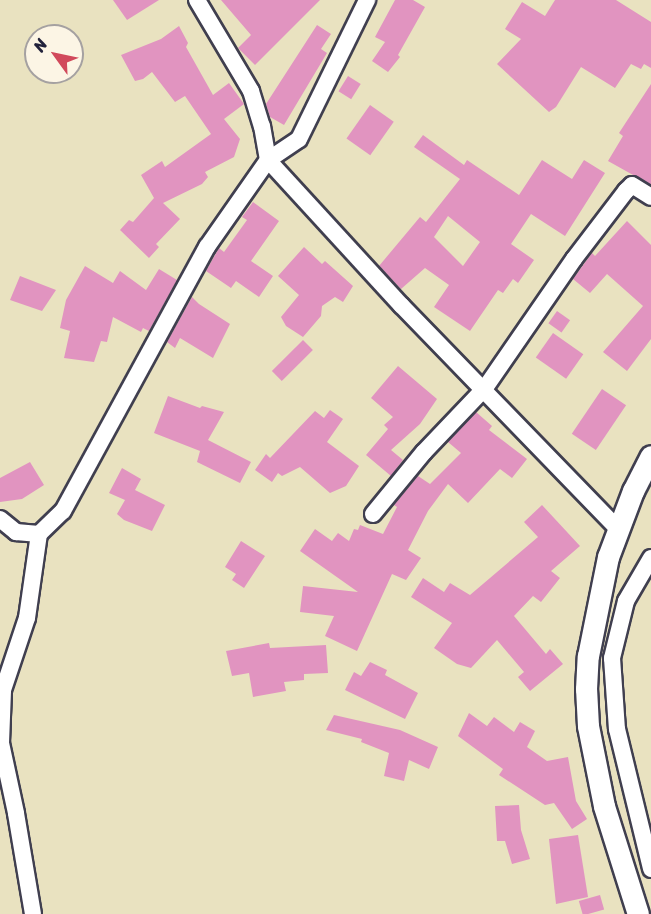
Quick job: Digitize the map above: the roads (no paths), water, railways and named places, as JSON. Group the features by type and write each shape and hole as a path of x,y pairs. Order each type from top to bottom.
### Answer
{"street":[{"path":"197,0 251,91 262,126 268,160 401,305 485,388 617,528"},
{"path":"33,914 16,813 0,743 3,690 27,618 39,534 63,511 207,247 268,160 298,139 367,0"},
{"path":"373,514 424,453 485,388 574,259 626,191 632,185 651,197"},
{"path":"638,914 604,806 593,755 586,689 588,656 608,557 617,528 651,456"},
{"path":"0,519 16,532 39,534"},
{"path":"651,558 626,601 612,658 617,729 651,869"}]}
